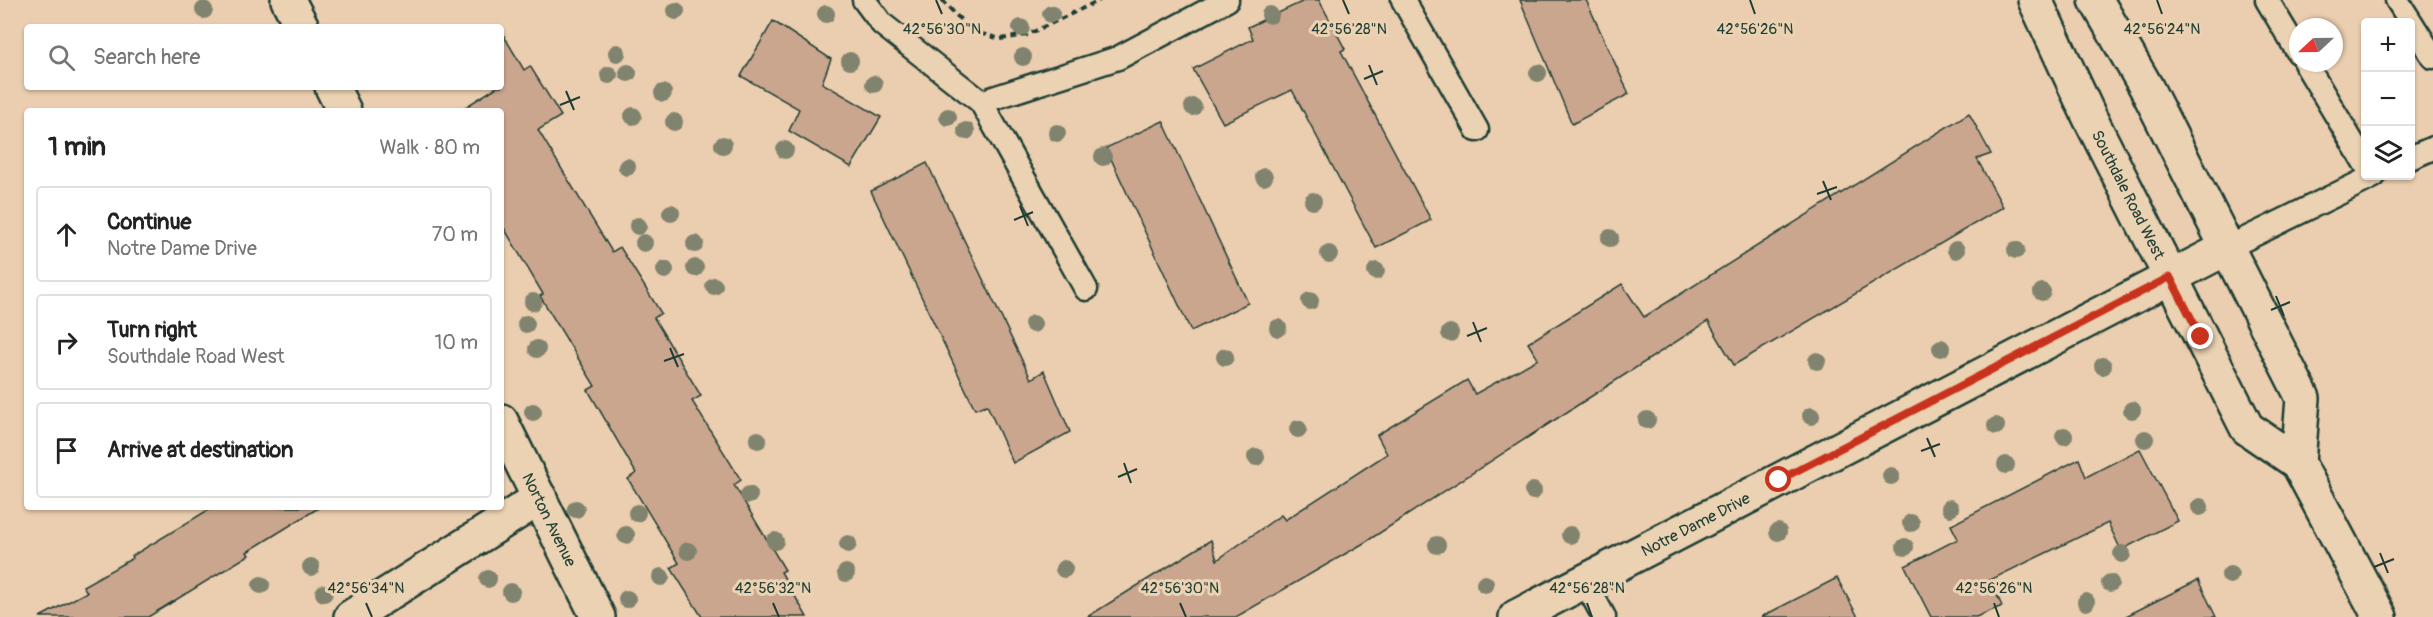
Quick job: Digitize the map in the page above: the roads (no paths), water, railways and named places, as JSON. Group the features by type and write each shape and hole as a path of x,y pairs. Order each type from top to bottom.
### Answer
{"street":[{"path":"288,0 300,24"},
{"name":"Southdale Road West","path":"2034,0 2090,118 2247,428 2298,463 2380,617"},
{"path":"2096,0 2146,87 2303,398 2298,463"},
{"path":"334,90 342,108"},
{"name":"Notre Dame Drive","path":"1516,617 2227,248"},
{"name":"Norton Avenue","path":"504,427 598,617"},
{"path":"351,617 540,498"}],"lane":[{"path":"864,0 882,24 981,102 1086,289"},
{"path":"981,102 1118,58 1227,0"},
{"path":"1402,0 1477,130"},
{"path":"2267,0 2289,37"},
{"path":"2397,0 2433,57"},
{"path":"2310,72 2361,157"},
{"path":"2415,156 2433,148"},
{"path":"2227,248 2364,180"},
{"path":"1584,580 1604,617"}]}
